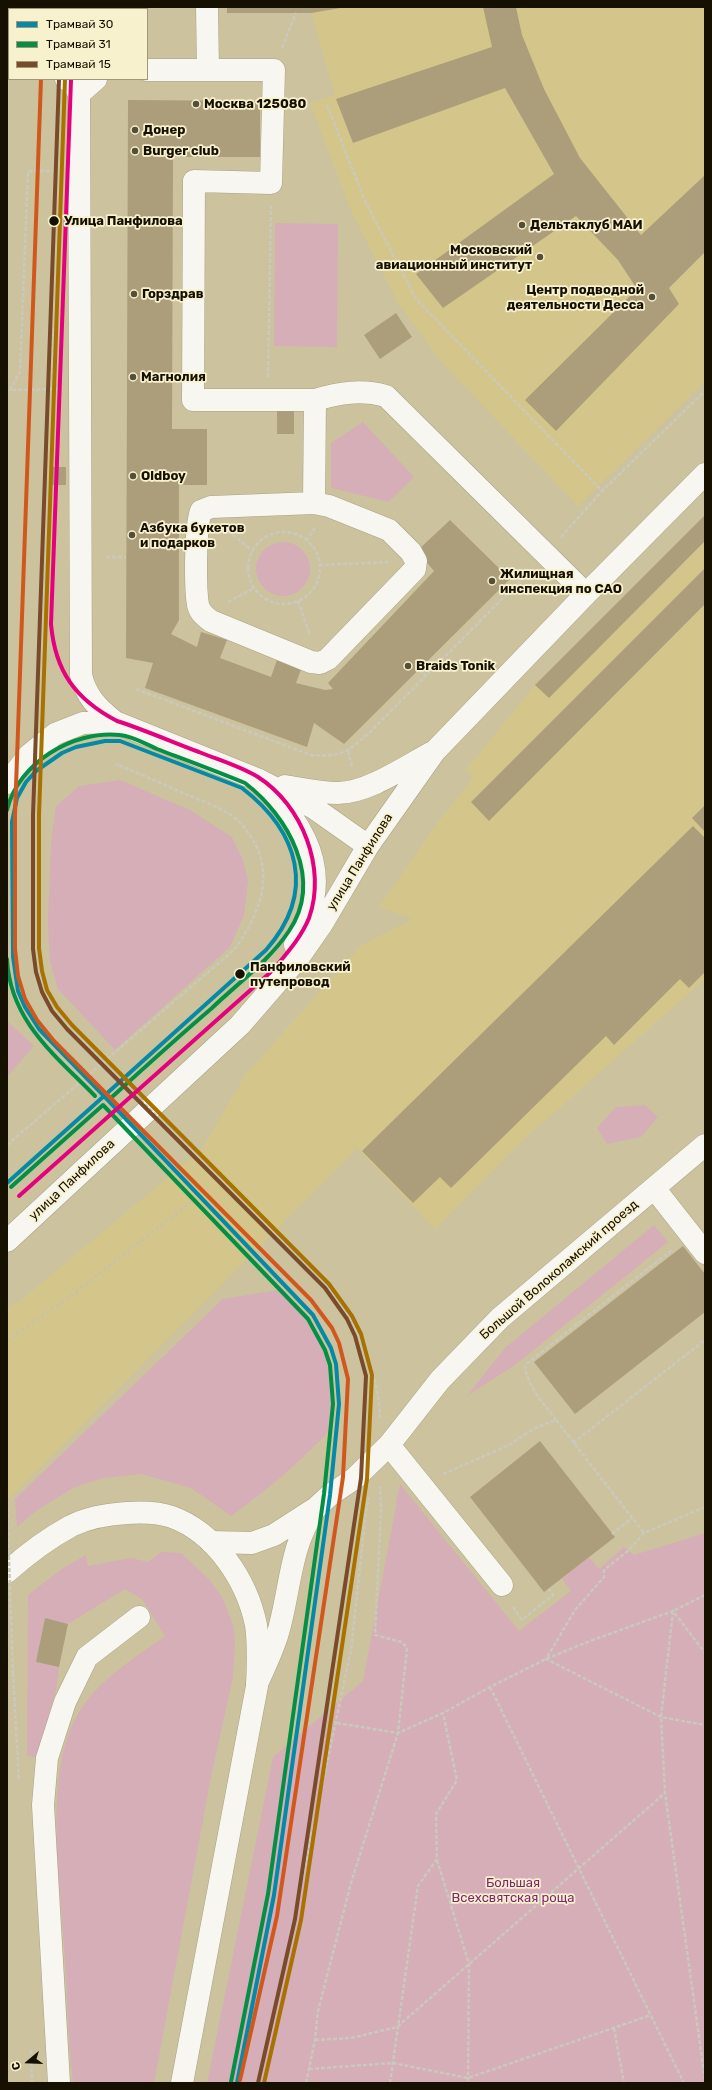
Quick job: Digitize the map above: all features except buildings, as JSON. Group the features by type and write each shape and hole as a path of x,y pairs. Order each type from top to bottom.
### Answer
{"street":[{"path":"208,7 208,70"},
{"path":"148,70 274,70 271,183 194,181 193,400 315,400 340,393 371,392 386,396 586,594"},
{"path":"93,80 72,86 81,675 89,697 97,707 115,722 259,780 314,808 368,846"},
{"path":"314,503 315,400"},
{"name":"улица Панфилова","path":"7,1241 240,1025 299,957 322,924 347,878 368,846 435,751 586,594 705,474"},
{"path":"314,503 329,506 389,530 411,552 416,561 415,569 367,621 328,659 320,663 311,662 211,622 203,615 198,605 196,558 197,520 201,511 211,507 314,503"},
{"path":"7,783 29,755 55,734 83,723 115,722"},
{"path":"259,780 320,792 339,793 355,791 373,784 435,751"},
{"path":"259,780 279,800 305,837 311,857 315,879 314,898 309,915 282,975"},
{"name":"Большой Волоколамский проезд","path":"211,1542 252,1543 274,1535 316,1508 330,1495 355,1478 384,1450 440,1380 500,1318 705,1145"},
{"path":"654,1188 705,1253"},
{"path":"384,1450 423,1486 502,1584"},
{"path":"257,1686 277,1637 304,1525 316,1508"},
{"path":"7,1572 28,1553 72,1526 109,1514 140,1512 172,1517 193,1528 211,1542 231,1565 244,1590 256,1625 259,1652 257,1686 182,2083"},
{"path":"59,2083 43,1806 48,1758 65,1702 87,1657 139,1617"}],"path":[{"path":"274,70 296,13"},
{"path":"327,105 365,201 416,299 602,491"},
{"path":"58,171 28,171 20,372 10,390 60,389"},
{"path":"268,400 271,183"},
{"path":"136,689 311,754 330,756 348,751 368,734 546,555 602,491 705,391"},
{"path":"287,533 297,535 313,547 319,565 316,583 305,597 298,601 278,604 269,601 257,592 250,579 248,569 253,551 259,543 267,537 287,533"},
{"path":"106,557 126,557"},
{"path":"319,565 416,561"},
{"path":"298,601 320,663"},
{"path":"419,670 425,675"},
{"path":"7,1145 234,950 249,929 261,902 264,873 256,848 244,826 223,810 116,764"},
{"path":"73,1032 320,1280 339,1301 354,1328 370,1364 380,1408 384,1450 375,1635 402,1642 407,1648 398,1733 351,1883 318,2011 315,2040 306,2083"},
{"path":"644,1533 573,1444 529,1382 525,1374 525,1364 691,1235"},
{"path":"573,1444 705,1340"},
{"path":"423,1486 436,1477 507,1446 535,1428 556,1420"},
{"path":"259,2083 337,1723 351,1650 366,1510 384,1450"},
{"path":"7,1502 13,1674"},
{"path":"546,1659 576,1610 604,1577 604,1570 629,1550 644,1533 705,1507"},
{"path":"612,1534 632,1518"},
{"path":"522,1620 553,1595 549,1589"},
{"path":"337,1723 398,1733 442,1713 546,1659 590,1641 673,1611 705,1595"},
{"path":"673,1611 705,1653"},
{"path":"673,1611 661,1717 666,1793 705,2080"},
{"path":"546,1659 661,1717 705,1725"},
{"path":"490,1687 684,2083"},
{"path":"442,1713 456,1780 436,1814 437,1859 469,1964 468,2083"},
{"path":"315,2040 351,2038 397,2027 666,1793"},
{"path":"390,2083 418,1886 437,1859"},
{"path":"309,2069 393,2062 468,2078 651,2015"},
{"path":"614,2028 624,2083"}],"shaded area":[{"name":"Московский авиационный институт","path":"311,7 705,7 705,381 578,506 440,360 397,301 352,213 310,103 335,94 311,13"},
{"path":"705,515 705,979 523,1140 435,1229 357,1148 7,1501 7,1307 19,1302 202,1149 246,1074 362,945 413,919 379,907 436,825 474,777 466,770 535,685"}],"green space":[{"path":"275,223 338,224 337,347 274,346"},
{"path":"363,422 414,477 389,502 331,488 331,443"},
{"path":"283,542 293,544 302,550 308,559 310,569 308,579 302,588 293,594 283,596 273,594 264,588 258,579 256,569 258,559 264,550 273,544"},
{"path":"120,780 190,810 232,837 243,860 248,881 244,915 230,947 115,1050 58,989 50,961 48,923 51,842 56,806 79,786"},
{"path":"7,1021 34,1046 7,1077"},
{"path":"645,1105 658,1117 641,1137 607,1144 597,1128 616,1107"},
{"path":"654,1225 668,1242 515,1365 467,1396 505,1348"},
{"path":"278,1290 301,1313 317,1332 325,1349 330,1370 333,1427 297,1463 258,1496 231,1516 191,1488 141,1474 103,1478 73,1488 36,1511 17,1527 15,1499 223,1299"},
{"name":"Большая Всехсвятская роща","path":"400,1484 519,1631 571,1591 562,1579 589,1557 599,1569 624,1547 634,1555 705,1533 705,2083 207,2083 273,1757 363,1681"},
{"path":"161,1552 181,1553 209,1579 222,1597 233,1624 235,1642 233,1677 211,1777 154,2083 73,2083 57,1857 57,1794 61,1764 68,1736 79,1712 87,1700 107,1679 165,1636 143,1600 125,1589 68,1624 45,1619 36,1662 59,1667 56,1691 36,1757 27,1756 28,1595 63,1568 86,1555 88,1566 131,1558 148,1562"}],"railway":[{"path":"7,1340 72,1295 197,1197"}],"tram line":[{"name":"15","path":"59,80 33,815 33,949 36,972 42,992 52,1011 67,1029 325,1288 347,1319 355,1336 366,1376 361,1478 295,1919 258,2083"},
{"name":"31","path":"7,810 13,793 23,778 35,764 50,753 66,744 84,738 102,735 120,735 134,739 245,783 261,797 275,813 287,831 296,850 302,870 303,891 299,911 289,931 281,942 253,971 112,1097"},
{"name":"30","path":"105,741 120,741 242,788 261,805 277,824 288,843 294,864 296,885 292,906 282,928 266,950 104,1096 39,1029 25,1007 18,991 13,957 12,822 17,798 26,782 36,771 62,753 76,747 105,741"},
{"name":"31","path":"7,959 10,981 16,1001 26,1019 50,1051 95,1096"},
{"name":"30","path":"7,1183 104,1096"},
{"name":"30","path":"104,1096 313,1315 331,1348 336,1364 339,1404 330,1495 274,1895 237,2083"},
{"name":"31","path":"11,1187 103,1105 308,1319 325,1350 330,1365 333,1404 324,1494 268,1894 231,2082"}],"transit line":[{"path":"41,80 15,815 15,949 18,976 25,999 37,1020 54,1041 311,1300 332,1328 339,1343 348,1379 343,1477 277,1916 240,2080"},
{"path":"65,80 39,815 39,948 42,971 47,990 57,1007 72,1025 329,1284 352,1316 361,1334 372,1375 367,1479 301,1920 264,2083"},
{"path":"19,1196 273,970 293,946 306,925 314,899 315,879 307,839 287,804 274,789 258,777 229,763 117,721 102,712 79,693 70,682 57,656 51,624 71,80"}],"place":[{"name":"Москва 125080","path":"196,104"},
{"name":"Донер","path":"135,130"},
{"name":"Burger club","path":"135,151"},
{"name":"Улица Панфилова","path":"54,221"},
{"name":"Дельтаклуб МАИ","path":"522,225"},
{"name":"Московский авиационный институт","path":"540,257"},
{"name":"Горздрав","path":"134,294"},
{"name":"Центр подводной деятельности Десса","path":"652,297"},
{"name":"Магнолия","path":"133,377"},
{"name":"Oldboy","path":"133,476"},
{"name":"Азбука букетов и подарков","path":"132,535"},
{"name":"Жилищная инспекция по САО","path":"492,581"},
{"name":"Braids Tonik","path":"408,666"},
{"name":"Панфиловский путепровод","path":"240,974"}]}
